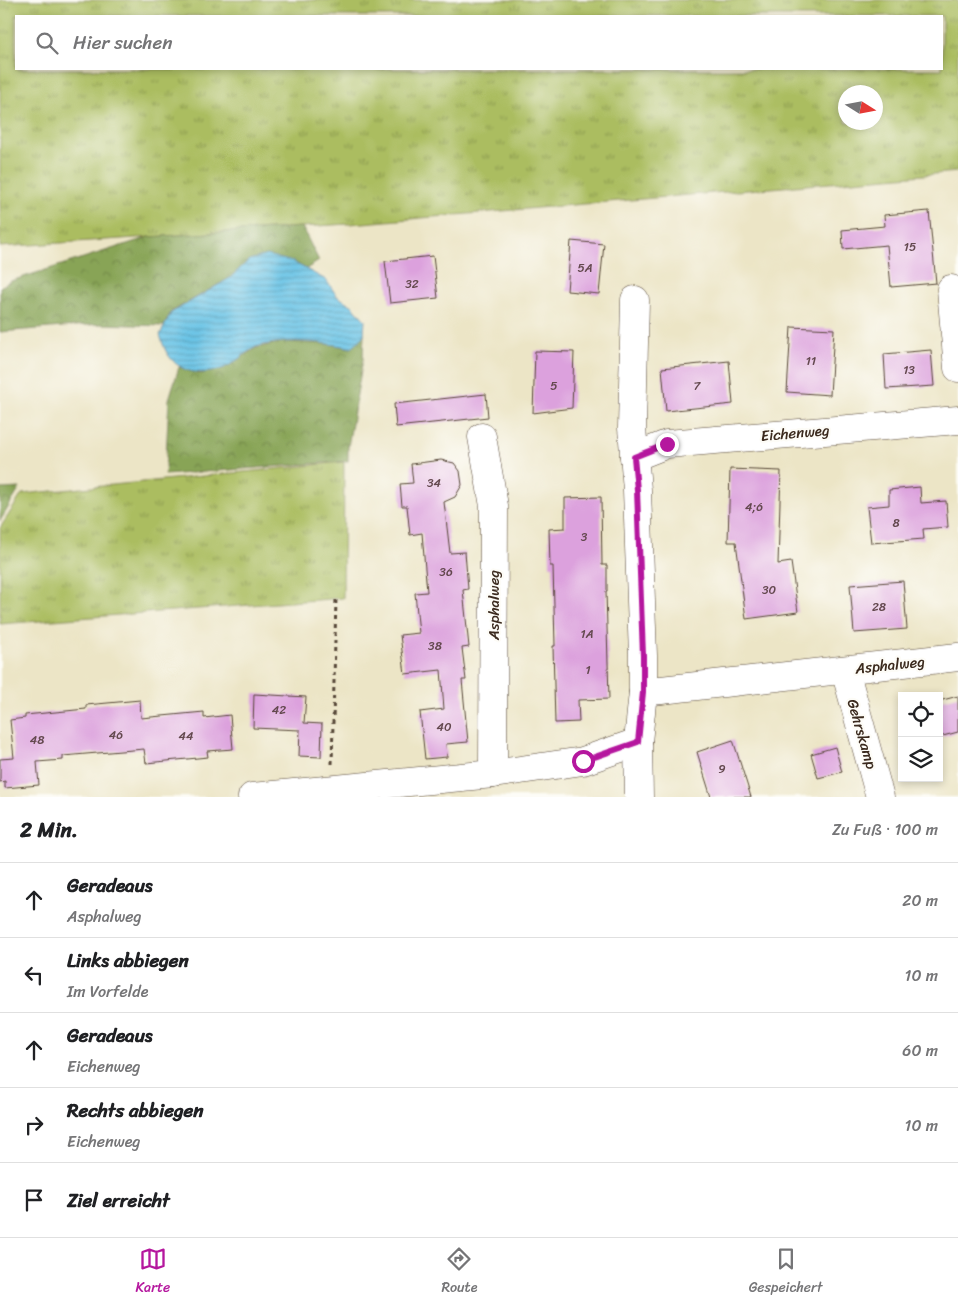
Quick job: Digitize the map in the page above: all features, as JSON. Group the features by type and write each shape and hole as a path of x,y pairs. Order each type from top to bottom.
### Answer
{"street":[{"path":"951,289 958,368"},
{"path":"635,300 632,428 637,490 643,656 643,692 638,742 639,797"},
{"name":"Eichenweg","path":"634,457 667,444 958,420"},
{"name":"Asphalweg","path":"482,437 494,506 492,774"},
{"name":"Asphalweg","path":"643,692 958,658"},
{"name":"Gehrskamp","path":"845,670 880,797"},
{"path":"252,797 492,774 583,761 638,742"}],"path":[{"path":"332,790 336,598"}],"green space":[{"path":"0,0 958,0 958,172 363,223 0,247"},
{"path":"302,227 319,261 306,269 293,262 249,260 230,278 171,312 164,326 101,324 0,332 0,287 11,281 149,237"},
{"path":"364,333 363,359 348,447 348,461 165,475 169,399 179,367 200,374 224,368 256,348 283,342 331,344 351,348"},
{"path":"344,462 343,598 0,624 0,528 22,494"},
{"path":"20,488 0,521 0,489"}],"water":[{"path":"267,255 293,262 326,280 337,296 353,306 365,320 364,335 352,348 304,342 267,344 252,349 233,363 216,371 192,372 172,360 164,347 160,335 171,313 230,278 249,260"}],"building":[{"path":"929,211 936,283 891,287 887,245 843,249 842,230 885,226 884,215"},
{"path":"571,241 604,244 599,294 567,291"},
{"path":"433,256 438,298 390,303 385,261"},
{"path":"791,327 834,329 830,395 787,392"},
{"path":"931,350 934,386 886,389 884,354"},
{"path":"535,351 574,352 572,408 533,413"},
{"path":"729,361 733,404 666,411 662,368"},
{"path":"486,394 488,417 396,427 394,404"},
{"path":"441,460 454,463 460,471 462,485 455,497 444,502 450,553 465,552 468,589 463,590 469,647 462,648 466,680 462,680 468,742 446,744 447,757 425,759 420,712 444,709 441,670 405,674 400,635 419,633 415,593 427,592 422,533 410,535 407,506 402,506 400,484 413,483 411,464"},
{"path":"730,469 781,471 778,564 791,562 798,612 746,619 736,542 728,542"},
{"path":"920,487 921,503 946,501 948,527 923,529 924,539 871,543 867,507 889,505 889,490"},
{"path":"601,497 602,565 607,565 609,699 578,700 579,722 555,723 553,566 550,566 549,529 565,528 565,498"},
{"path":"903,581 907,629 854,633 850,585"},
{"path":"254,694 306,697 304,723 322,724 321,757 299,756 300,730 253,728"},
{"path":"958,696 958,732 943,736 943,700"},
{"path":"140,700 141,718 204,712 204,718 230,715 233,749 207,751 208,757 146,763 144,749 63,756 63,760 37,762 39,785 5,788 5,781 0,782 0,759 14,758 10,720 25,718 25,715 86,709 86,705"},
{"path":"733,740 751,797 711,797 697,752"},
{"path":"835,747 842,772 818,778 811,754"}],"route":[{"path":"583,761 638,742 643,692 643,656 637,490 634,457 667,444"}]}
